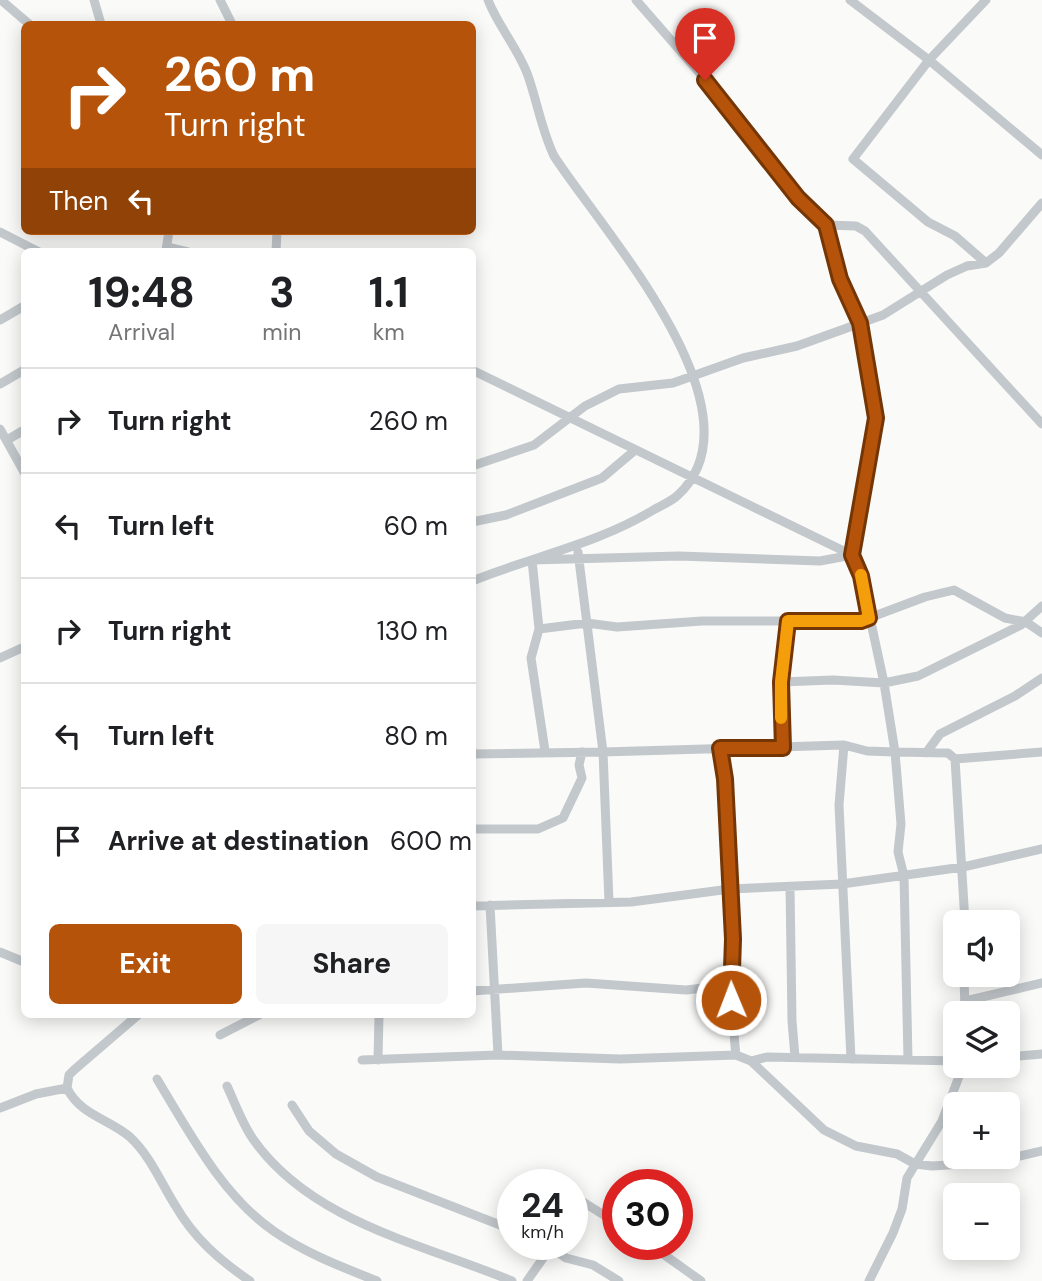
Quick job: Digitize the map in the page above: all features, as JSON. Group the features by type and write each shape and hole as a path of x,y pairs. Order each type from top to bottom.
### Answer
{"street":[{"path":"1,0 26,21"},
{"path":"94,0 101,21"},
{"path":"220,0 230,21"},
{"path":"476,580 577,547 623,527 678,495 705,447 701,405 694,377 655,301 554,156 527,72 503,34 488,0"},
{"path":"636,0 718,94 798,198 826,225 840,279 860,323 876,418 852,555 861,576 884,683 895,752 901,824 898,852 904,876 908,1059"},
{"path":"850,0 929,60 1042,155"},
{"path":"986,0 929,60 853,159 918,215 955,236 986,263"},
{"path":"477,465 534,445 597,399 619,389 673,383 743,358 797,346 860,323 967,266 986,263 999,253 1042,202"},
{"path":"826,225 856,226 865,231 1042,424"},
{"path":"0,232 31,248"},
{"path":"0,320 21,308"},
{"path":"0,384 21,372"},
{"path":"476,372 852,555"},
{"path":"0,429 21,466"},
{"path":"7,440 21,432"},
{"path":"476,521 506,514 602,478 635,451"},
{"path":"577,547 603,752 609,902"},
{"path":"532,560 679,556 820,561 852,555"},
{"path":"532,560 539,629 531,658 545,751"},
{"path":"539,629 586,624 617,627 689,622 861,621 954,590 1005,618 1026,622 1042,633"},
{"path":"781,682 833,680 884,683 919,676 965,656 1026,622 1042,606"},
{"path":"783,748 781,682 788,621"},
{"path":"0,658 21,648"},
{"path":"926,753 940,734 1016,696 1042,678"},
{"path":"476,754 844,745 867,751 948,753 955,759 965,910"},
{"path":"844,745 839,805 851,1059"},
{"path":"720,748 725,779 733,939 730,985 736,1055"},
{"path":"476,829 538,829 563,818 582,778 579,765 582,752"},
{"path":"955,759 1042,752"},
{"path":"476,906 609,902 730,889 842,884 963,867 1042,849"},
{"path":"790,887 795,1057"},
{"path":"490,905 498,1055"},
{"path":"0,953 21,961"},
{"path":"476,990 586,983 686,990 730,985"},
{"path":"964,987 965,1000 1042,983"},
{"path":"135,1018 69,1075 66,1088 77,1104 116,1128 140,1148 152,1162 197,1238 212,1254 250,1281"},
{"path":"220,1035 252,1018"},
{"path":"378,1060 379,1018"},
{"path":"1020,1056 1042,1054"},
{"path":"362,1060 498,1055 620,1059 736,1055 751,1061 836,1138 856,1146 897,1154 915,1164 957,1166 993,1162 1042,1151"},
{"path":"751,1061 767,1057 943,1060"},
{"path":"869,1281 902,1209 907,1178 942,1121 958,1078"},
{"path":"157,1079 225,1183 246,1208 274,1232 326,1261 377,1281"},
{"path":"227,1086 252,1137 279,1170 308,1194 368,1226 512,1281"},
{"path":"0,1108 36,1094 66,1088"},
{"path":"292,1105 309,1131 336,1154 377,1177 497,1224"},
{"path":"527,1281 541,1260"},
{"path":"574,1260 593,1265 619,1281"},
{"path":"671,1260 701,1281"}],"slow traffic":[{"path":"781,718 781,682 788,621 861,621 869,618 861,575"}],"route":[{"path":"705,80 798,198 826,225 840,279 860,323 876,418 852,555 861,576 869,618 861,621 788,621 781,682 783,748 720,748 725,779 733,939 731,1000"}]}
